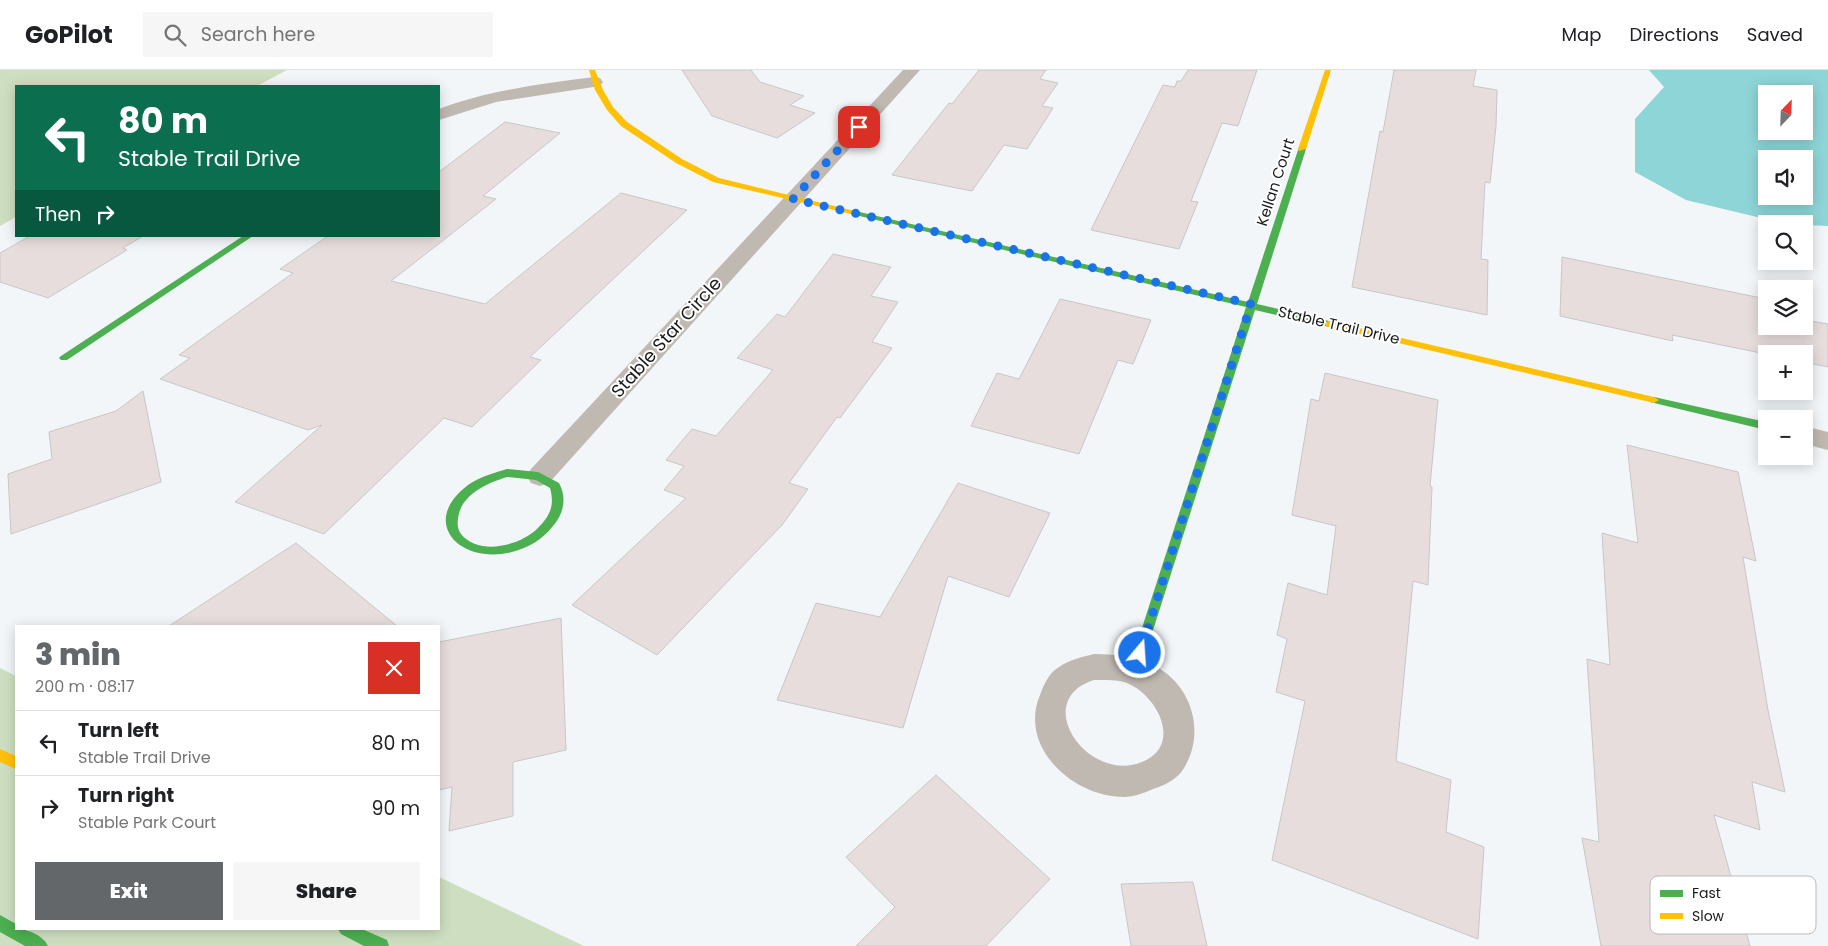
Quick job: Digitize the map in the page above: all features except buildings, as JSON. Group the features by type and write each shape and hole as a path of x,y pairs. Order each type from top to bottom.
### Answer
{"street":[{"name":"Stable Star Circle","path":"540,476 912,70"},
{"name":"Kellan Court","path":"1134,671 1328,70"},
{"name":"Stable Trail Drive","path":"593,76 616,116 652,146 716,180 1758,424"},
{"path":"440,115 464,104 593,76"},
{"path":"64,358 247,237"},
{"path":"1813,437 1828,441"},
{"path":"507,473 524,473 540,476 552,482 558,492 560,504 557,516 548,528 535,539 518,547 500,551 482,551 467,546 456,537 451,526 452,512 460,499 472,488 489,479 507,473"},
{"path":"0,755 15,762"},
{"path":"0,923 40,946"},
{"path":"348,930 381,946"}],"green space":[{"path":"0,70 287,70 259,85 15,85 15,218 0,226"},
{"path":"0,668 15,676 15,930 440,930 440,877 584,946 0,946"}],"water":[{"path":"1649,70 1828,70 1828,226 1813,225 1813,215 1758,215 1758,217 1686,200 1635,172 1635,119 1664,87"}],"traffic: fast":[{"path":"1134,671 1302,149"},
{"path":"851,212 1329,324"},
{"path":"64,358 247,237"},
{"path":"1654,400 1758,424"},
{"path":"507,473 538,476 555,486 558,508 554,517 538,535 503,550 490,551 466,545 457,537 453,530 453,514 456,507 472,488 488,479 507,473"},
{"path":"0,923 40,946"},
{"path":"348,930 381,946"}],"traffic: slow":[{"path":"592,70 599,90 610,108 624,124 679,161 716,180 851,212"},
{"path":"1302,149 1328,70"},
{"path":"1329,324 1654,400"},
{"path":"0,755 15,762"}],"route":[{"path":"859,127 793,199 1251,304 1140,653"}]}
